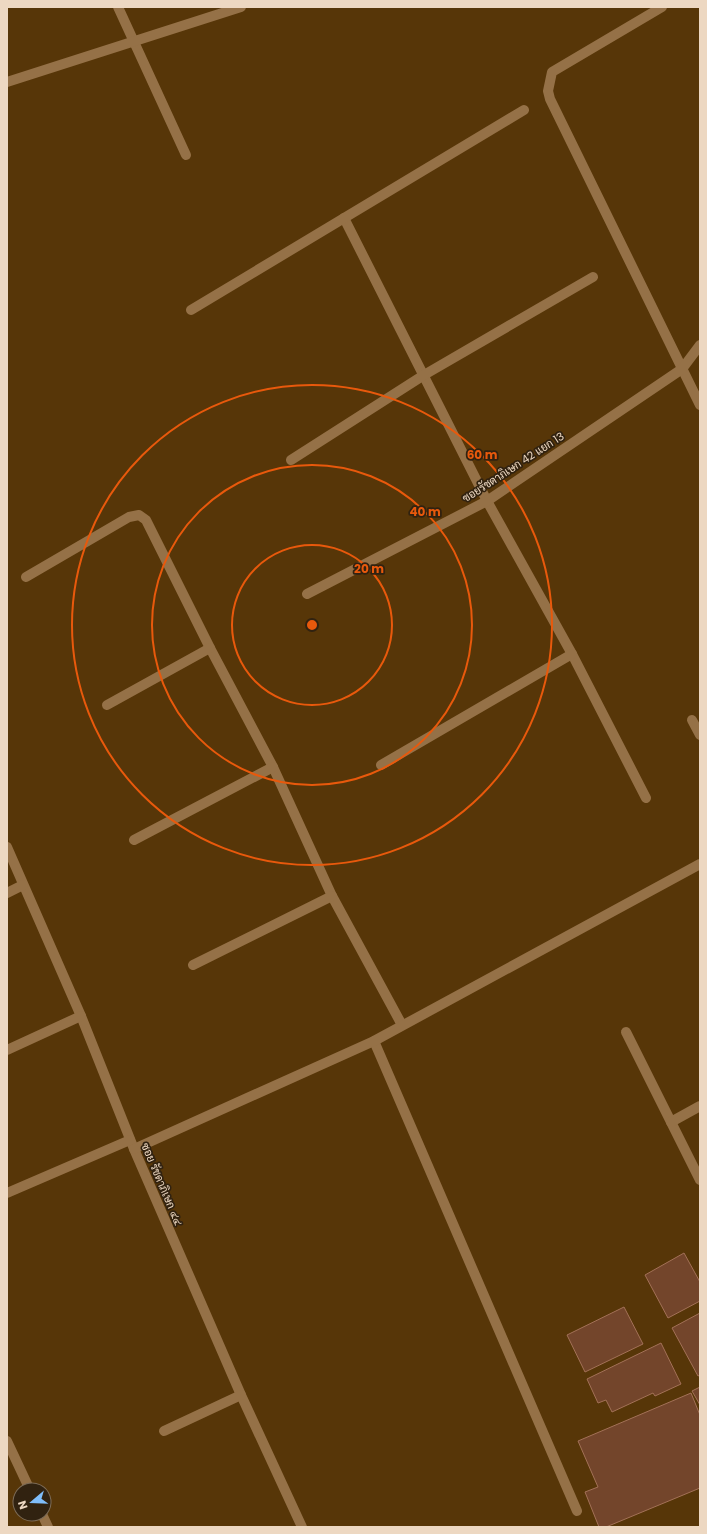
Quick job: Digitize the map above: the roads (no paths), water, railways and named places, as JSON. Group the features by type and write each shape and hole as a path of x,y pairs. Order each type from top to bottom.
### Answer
{"street":[{"path":"118,7 186,155"},
{"path":"7,82 241,7"},
{"path":"662,7 552,72 548,91 550,99 700,405"},
{"path":"191,310 524,110"},
{"path":"344,218 488,501 572,654 646,798"},
{"path":"291,460 424,375 593,277"},
{"name":"ซอยรัชดาภิเษก 42 แยก 13","path":"306,594 488,501 682,369 700,345"},
{"path":"26,577 129,517 139,515 146,520 272,767 332,896 402,1025"},
{"path":"107,705 210,648"},
{"path":"381,765 572,654"},
{"path":"692,720 700,735"},
{"path":"134,840 272,767"},
{"name":"ซอย รัชดาภิเษก ๔๔","path":"7,847 81,1016 132,1145 240,1395 302,1527"},
{"path":"7,1193 132,1145 374,1041 700,864"},
{"path":"7,893 23,885"},
{"path":"193,965 332,896"},
{"path":"7,1050 81,1016"},
{"path":"626,1032 700,1180"},
{"path":"374,1041 577,1511"},
{"path":"671,1122 700,1106"},
{"path":"164,1431 240,1395"},
{"path":"7,1441 26,1482"}]}
